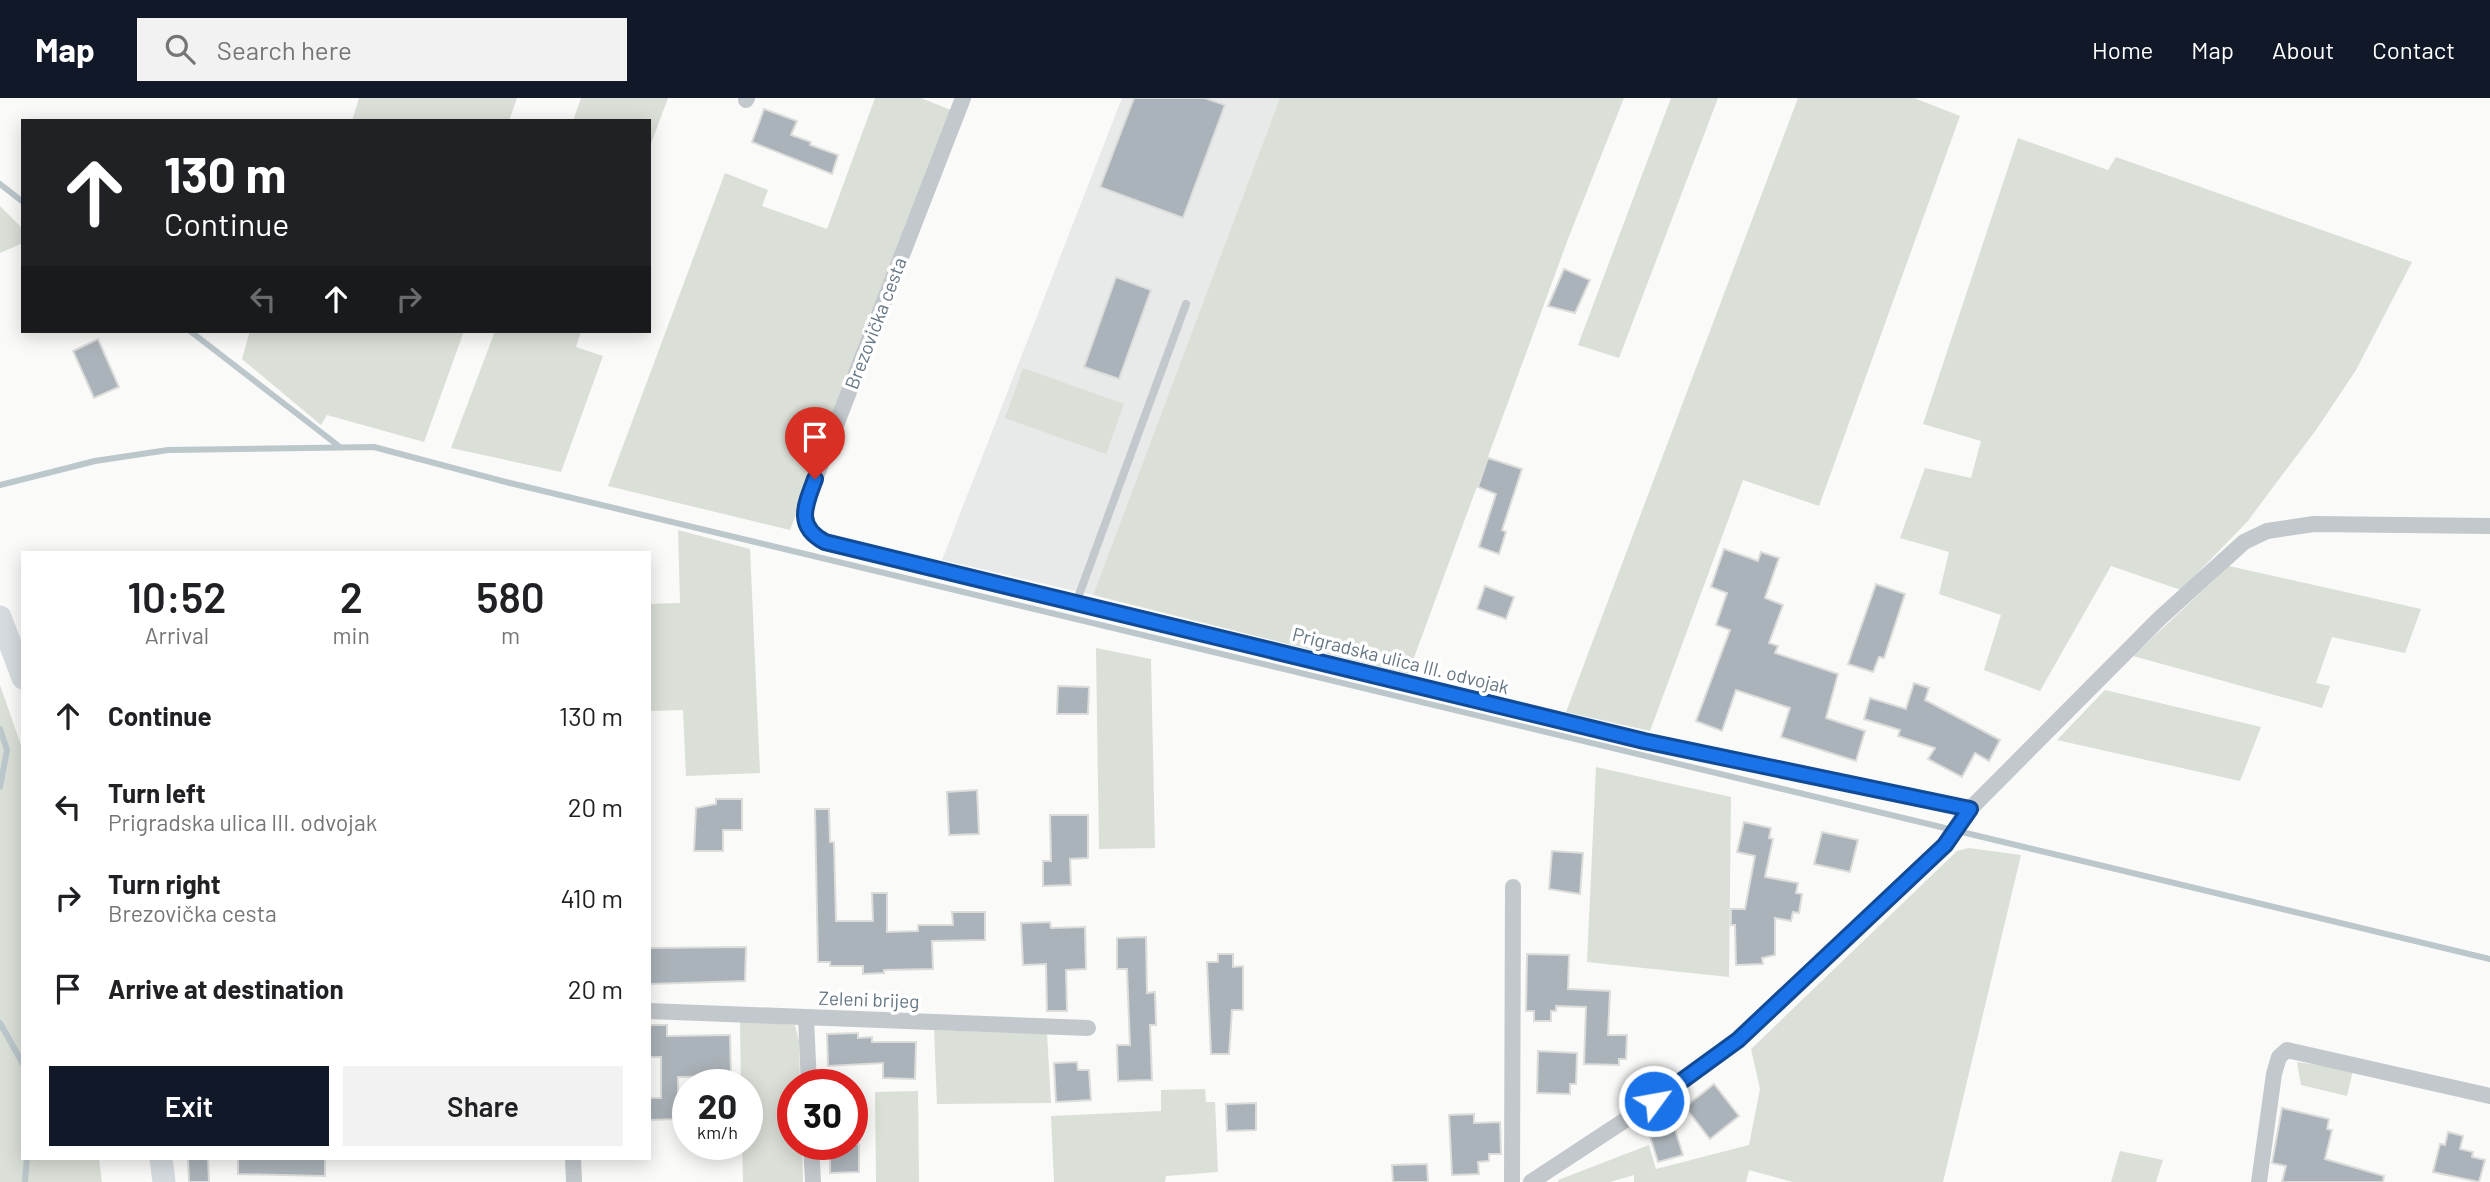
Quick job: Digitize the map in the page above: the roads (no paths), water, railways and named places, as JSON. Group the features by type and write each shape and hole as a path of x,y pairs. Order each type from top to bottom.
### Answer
{"main road":[{"path":"0,617 21,673"},
{"path":"161,1160 164,1182"}],"street":[{"name":"Brezovička cesta","path":"825,542 811,535 806,525 805,505 962,98"},
{"path":"1531,1182 1713,1060 1945,845 1966,815 2160,618 2244,542 2267,531 2314,524 2490,526"},
{"name":"Prigradska ulica III. odvojak","path":"825,542 1644,741 1966,815"},
{"path":"1512,1182 1513,887"},
{"name":"Zeleni brijeg","path":"651,1012 1088,1028"},
{"path":"806,1018 808,1069"},
{"path":"2259,1182 2274,1074 2279,1057 2287,1050 2490,1096"},
{"path":"573,1160 574,1182"},
{"path":"812,1160 813,1182"}],"lane":[{"path":"1076,603 1186,304"}],"waterway":[{"path":"0,184 21,200"},
{"path":"193,333 340,447"},
{"path":"0,485 95,461 168,450 374,447 510,483 2490,959"},
{"path":"0,729 7,750 0,787"},
{"path":"0,1023 21,1060"},
{"path":"25,1182 27,1160"}]}
